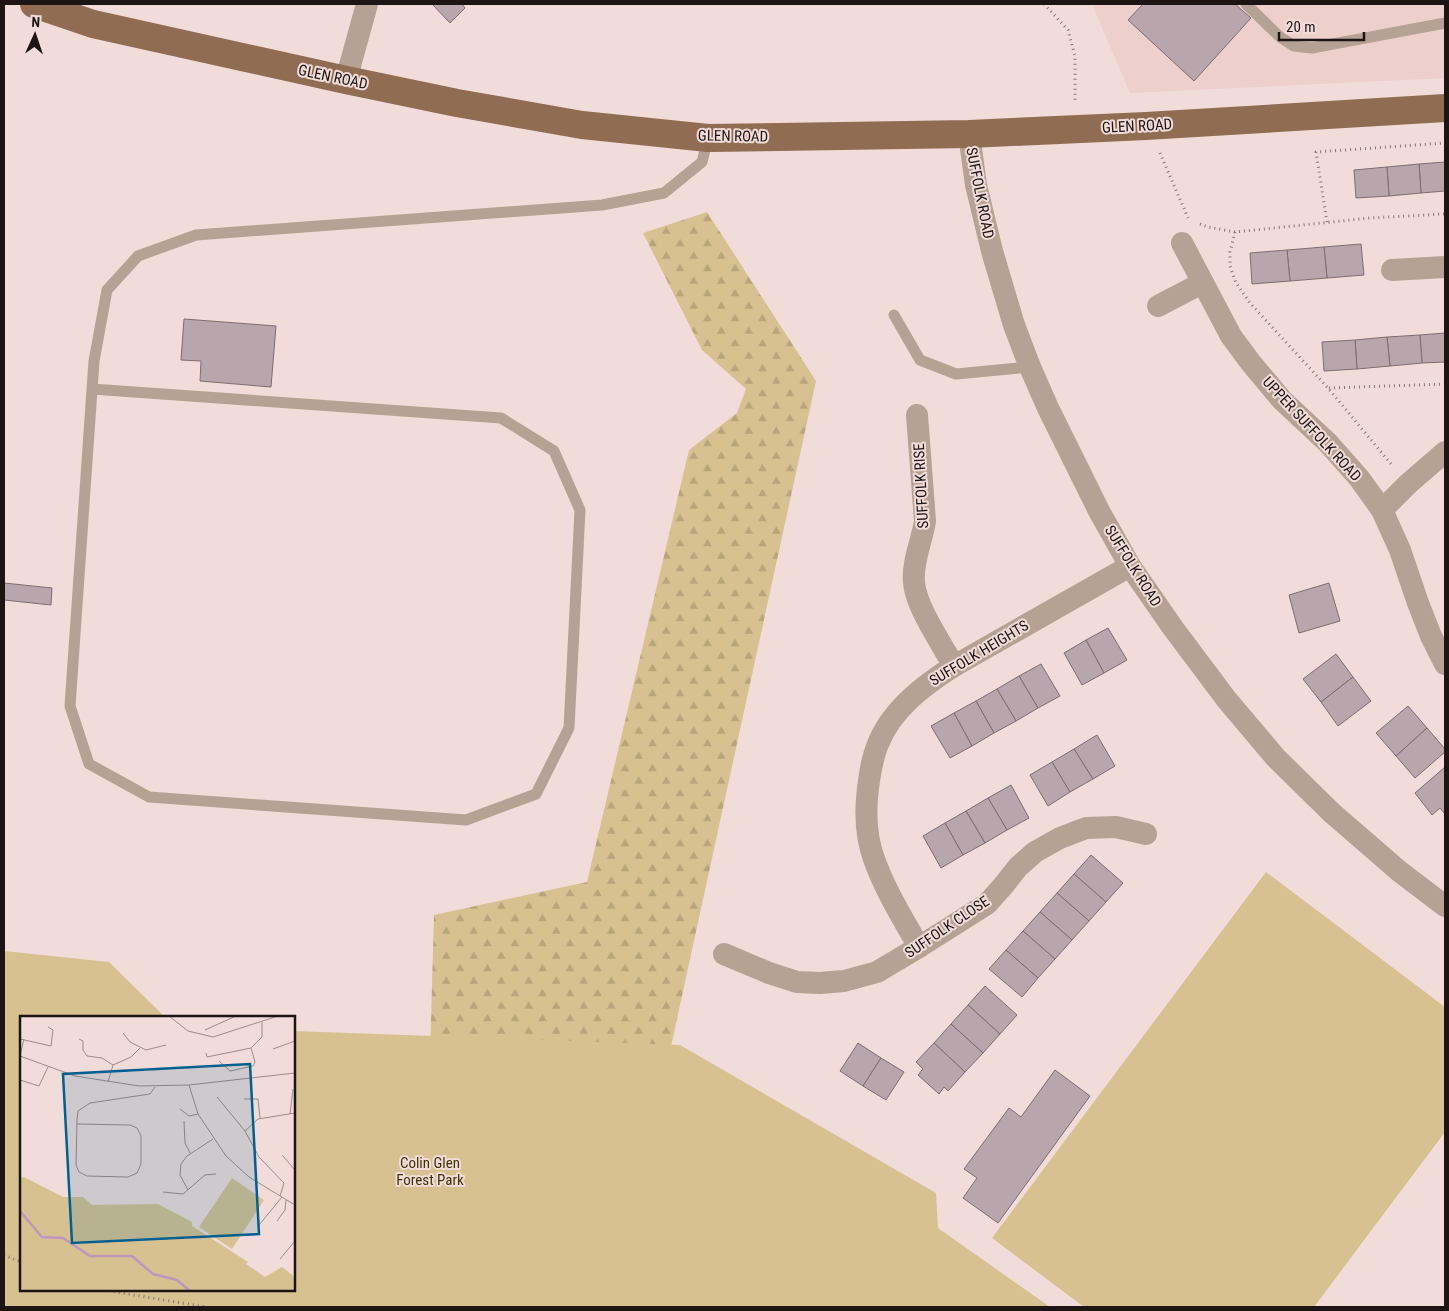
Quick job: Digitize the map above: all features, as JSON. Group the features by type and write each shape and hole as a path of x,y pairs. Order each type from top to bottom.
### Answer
{"main road":[{"name":"GLEN ROAD","path":"34,4 93,24 457,103 582,125 708,138 969,134 1146,126 1445,108"}],"street":[{"path":"346,80 368,4"},
{"name":"SUFFOLK ROAD","path":"969,134 976,185 992,251 1014,324 1048,408 1099,511 1130,566 1226,700 1276,758 1332,813 1399,871 1445,906"},
{"name":"UPPER SUFFOLK ROAD","path":"1182,243 1230,336 1282,400 1328,443 1359,478 1382,510 1400,550 1424,620 1445,664"},
{"path":"1392,270 1445,267"},
{"path":"1158,306 1202,283"},
{"name":"SUFFOLK RISE","path":"917,415 925,521 916,557 914,582 918,601 954,666"},
{"path":"1382,510 1408,484 1445,452"},
{"name":"SUFFOLK HEIGHTS","path":"919,947 888,891 874,859 867,830 866,803 870,770 878,743 892,720 929,681 1130,566"},
{"name":"SUFFOLK CLOSE","path":"724,954 769,973 797,982 844,981 877,972 986,904 1018,867 1035,852 1060,838 1086,828 1116,827 1146,834"}],"lane":[{"path":"1246,4 1280,37 1294,46 1312,48 1445,23"},
{"path":"92,389 501,418 554,451 580,510 568,728 536,794 466,820 149,797 89,764 70,706 92,389 94,361 107,290 138,256 196,235 602,205 664,193 702,162 708,138"},
{"path":"894,315 920,360 956,374 1030,366"}],"path":[{"path":"1044,4 1068,30 1075,56 1076,129"},
{"path":"1146,126 1163,159 1188,219 1208,227 1236,232 1370,218 1445,214"},
{"path":"1327,222 1316,152 1445,142"},
{"path":"1236,232 1230,252 1230,266 1236,283 1250,303 1328,388 1408,484"},
{"path":"1328,388 1445,384"},
{"path":"4,1255 20,1262"},
{"path":"110,1291 206,1307"}],"shaded area":[{"path":"1092,4 1445,4 1445,78 1130,93"}],"green space":[{"path":"707,212 816,381 670,1051 1039,1307 4,1307 20,1034 20,1291 295,1291 430,1057 434,915 587,882 689,450 737,413 746,389 702,350 643,233"},
{"path":"1266,872 1445,1007 1445,1132 1314,1307 1084,1307 992,1238"},
{"name":"Colin Glen Forest Park","path":"4,951 109,962 164,1016 20,1016 20,1291 295,1291 295,1031 680,1045 936,1193 938,1228 1050,1307 4,1307"}],"building":[{"path":"432,4 462,4 465,8 450,23"},
{"path":"1143,4 1235,4 1251,18 1194,81 1128,20"},
{"path":"1445,162 1445,191 1421,193 1419,164"},
{"path":"1419,164 1421,193 1389,196 1387,167"},
{"path":"1387,167 1389,196 1356,198 1354,170"},
{"path":"1361,244 1364,275 1327,278 1324,247"},
{"path":"1324,247 1327,278 1290,281 1287,250"},
{"path":"1287,250 1290,281 1252,284 1250,253"},
{"path":"184,319 276,326 271,387 200,381 201,361 181,360"},
{"path":"1445,333 1445,362 1422,363 1420,335"},
{"path":"1420,335 1422,363 1390,366 1387,337"},
{"path":"1387,337 1390,366 1357,369 1355,340"},
{"path":"1355,340 1357,369 1324,371 1322,342"},
{"path":"4,583 52,588 51,605 4,600"},
{"path":"1329,583 1340,621 1299,633 1289,595"},
{"path":"1108,628 1127,660 1104,673 1086,640"},
{"path":"1086,640 1104,673 1082,685 1064,653"},
{"path":"1336,654 1353,677 1321,702 1303,679"},
{"path":"1041,664 1060,696 1038,708 1019,676"},
{"path":"1019,676 1038,708 1016,721 997,689"},
{"path":"1353,677 1371,701 1338,726 1321,702"},
{"path":"997,689 1016,721 994,733 976,701"},
{"path":"976,701 994,733 972,746 954,713"},
{"path":"1408,706 1427,728 1396,756 1376,733"},
{"path":"954,713 972,746 950,758 931,726"},
{"path":"1427,728 1445,749 1445,752 1415,778 1396,756"},
{"path":"1097,735 1115,766 1093,779 1074,749"},
{"path":"1074,749 1093,779 1070,792 1052,762"},
{"path":"1052,762 1070,792 1048,806 1030,775"},
{"path":"1445,767 1445,814 1440,808 1432,815 1415,793"},
{"path":"1011,785 1029,818 1007,830 988,798"},
{"path":"988,798 1007,830 985,843 966,811"},
{"path":"966,811 985,843 963,855 945,823"},
{"path":"945,823 963,855 941,868 923,836"},
{"path":"1091,855 1123,883 1106,902 1074,874"},
{"path":"1074,874 1106,902 1089,921 1057,893"},
{"path":"1057,893 1089,921 1072,940 1040,912"},
{"path":"1040,912 1072,940 1055,959 1023,931"},
{"path":"1023,931 1055,959 1038,978 1006,950"},
{"path":"1006,950 1038,978 1022,997 989,969"},
{"path":"985,986 1017,1015 1000,1034 968,1005"},
{"path":"968,1005 1000,1034 983,1053 951,1024"},
{"path":"951,1024 983,1053 965,1072 934,1043"},
{"path":"858,1043 881,1058 863,1086 840,1071"},
{"path":"934,1043 965,1072 948,1091 944,1087 939,1094 918,1075 923,1069 916,1062"},
{"path":"881,1058 904,1072 886,1100 863,1086"},
{"path":"1055,1070 1090,1096 998,1223 963,1198 977,1178 964,1169 1009,1108 1021,1117"}]}
